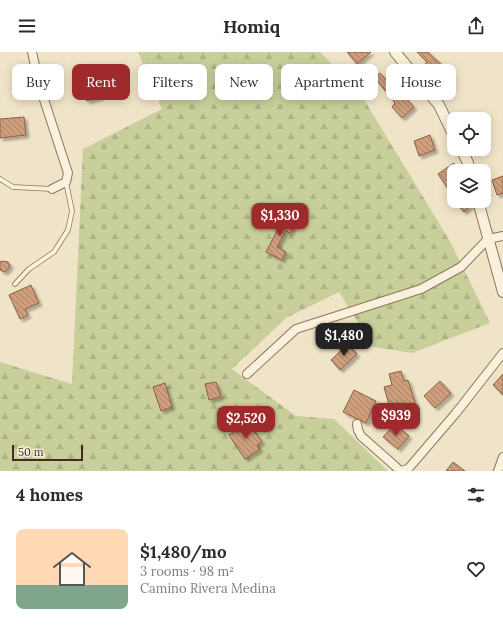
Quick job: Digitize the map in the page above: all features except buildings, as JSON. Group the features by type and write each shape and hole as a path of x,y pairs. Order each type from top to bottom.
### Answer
{"street":[{"path":"32,52 39,84 68,173 66,182 52,189"},
{"path":"395,52 439,105 447,122"},
{"path":"480,208 503,292"},
{"path":"247,374 296,328 421,289 462,267 488,239 503,236"},
{"path":"357,424 358,430 362,436 395,466 400,470 408,469 456,413 503,353"},
{"path":"498,471 503,457"}],"lane":[{"path":"0,179 14,187 52,189"},
{"path":"15,284 28,269 54,252 68,230 72,211 66,182"}],"green space":[{"path":"138,52 320,52 332,64 281,64 281,100 364,100 451,243 490,323 412,353 373,347 339,292 286,318 232,369 296,416 334,419 388,471 0,471 0,362 72,384 83,149 162,109 158,100 207,100 207,64 143,64"}]}
